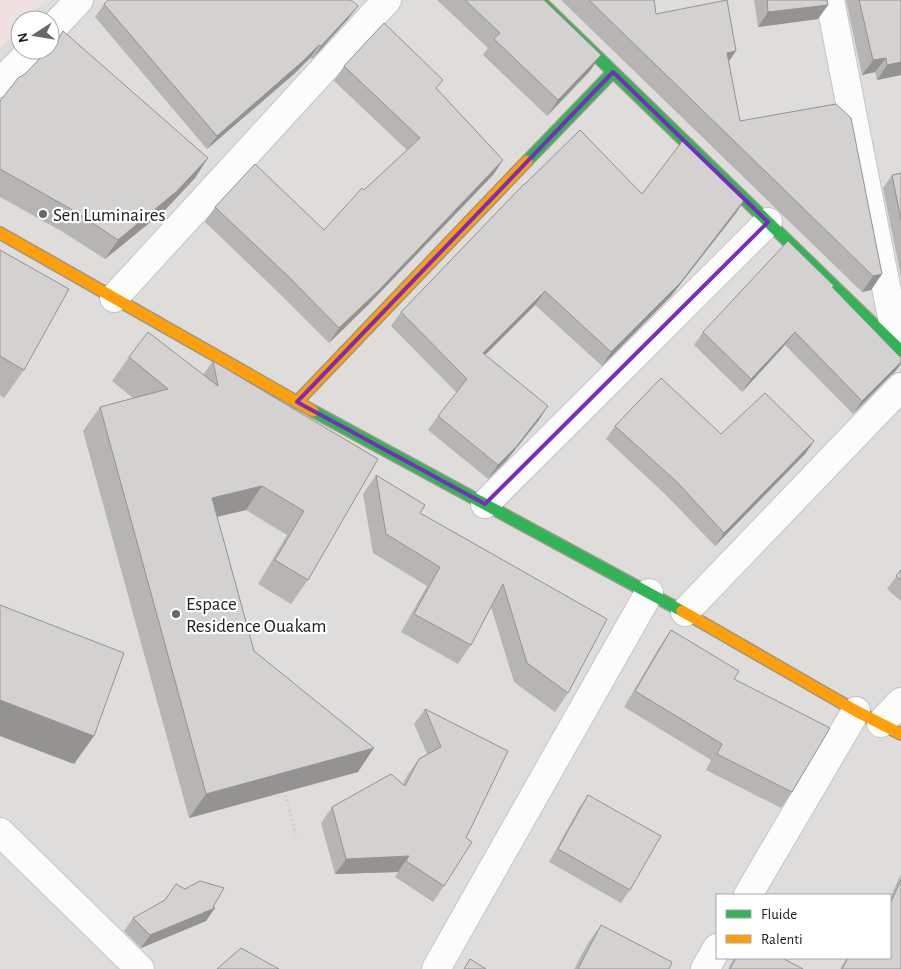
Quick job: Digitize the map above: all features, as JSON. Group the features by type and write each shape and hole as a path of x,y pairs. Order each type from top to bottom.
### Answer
{"street":[{"path":"60,20 79,0"},
{"path":"114,298 387,0"},
{"path":"539,0 899,350"},
{"path":"830,0 899,350"},
{"path":"0,84 23,60"},
{"path":"297,402 613,72"},
{"path":"486,504 768,222"},
{"path":"0,233 297,402 685,612 856,711 891,729 901,702"},
{"path":"685,612 901,387"},
{"path":"436,969 649,593"},
{"path":"749,894 856,711"},
{"path":"0,832 140,969"},
{"path":"705,969 716,950"}],"path":[{"path":"284,789 296,835"}],"highlighted area":[{"path":"613,72 768,222 485,504 297,402"}],"shaded area":[{"path":"0,0 901,0 901,969 0,969"},
{"path":"0,0 45,0 36,10 10,10 10,38 0,49"}],"building":[{"path":"108,0 351,0 358,6 321,46 319,45 217,136 104,4"},
{"path":"465,0 544,0 601,55 558,100 494,39 500,33"},
{"path":"589,0 654,0 656,14 727,0 736,51 727,53 740,121 836,104 851,118 882,274 873,276"},
{"path":"767,0 827,0 828,5 768,12"},
{"path":"859,0 901,0 901,62 887,65 886,58 873,60"},
{"path":"384,23 443,80 436,88 503,160 379,290 339,328 291,279 215,207 255,164 324,230 362,188 364,190 420,138 344,66"},
{"path":"63,31 208,158 177,191 118,240 76,212 0,169 0,101 18,78 25,74 38,60 60,60 60,36"},
{"path":"580,130 642,194 684,139 745,199 681,282 611,352 545,291 483,353 548,406 516,447 498,465 438,416 467,379 401,312 524,184"},
{"path":"901,173 901,220 892,175"},
{"path":"788,241 834,286 832,287 901,358 901,362 862,401 795,332 751,379 703,332"},
{"path":"0,250 69,289 24,370 0,356"},
{"path":"148,332 218,386 213,361 378,459 308,580 275,560 304,511 262,486 212,498 254,651 374,748 206,794 100,407 168,389 129,357"},
{"path":"661,378 721,434 765,393 814,441 724,533 677,482 615,426"},
{"path":"376,475 425,505 420,513 607,619 568,693 527,663 503,584 471,645 414,614 440,567 386,534"},
{"path":"901,570 901,580 896,576"},
{"path":"0,605 124,653 94,736 0,700"},
{"path":"671,630 739,671 734,679 830,728 792,792 717,754 722,744 635,691"},
{"path":"425,709 508,751 466,838 472,842 444,886 406,861 409,856 346,859 332,807 391,774 405,786 419,759 441,747"},
{"path":"588,795 661,836 630,890 558,849"},
{"path":"901,880 901,969 842,969 847,959 891,959 891,902"},
{"path":"200,881 224,888 213,907 215,908 150,935 133,918 165,900 176,884 185,889"},
{"path":"601,925 672,962 669,969 578,969"},
{"path":"241,948 279,969 217,969"},
{"path":"470,959 486,969 464,969"},
{"path":"735,959 784,959 803,969 730,969"}],"traffic: fast":[{"path":"539,0 901,351"},
{"path":"527,161 613,72"},
{"path":"313,411 682,611"}],"traffic: slow":[{"path":"297,402 527,161"},
{"path":"0,233 313,411"},
{"path":"682,611 856,711 901,734"}],"place":[{"name":"Sen Luminaires","path":"43,214"},
{"name":"Espace Residence Ouakam","path":"176,614"}]}
